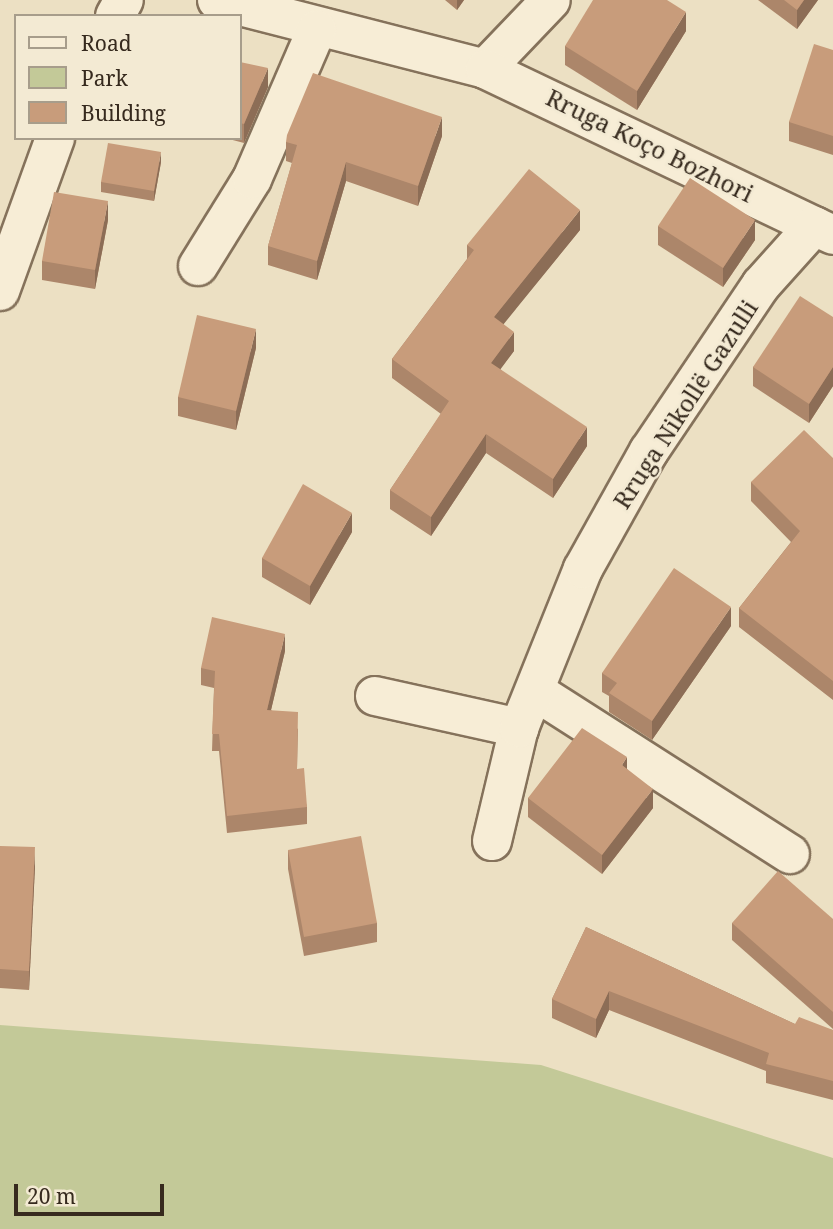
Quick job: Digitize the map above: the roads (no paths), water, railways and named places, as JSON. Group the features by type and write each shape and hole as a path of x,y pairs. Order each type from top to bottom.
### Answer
{"street":[{"name":"Rruga Koço Bozhori","path":"217,0 317,29 485,69 823,231"},
{"path":"485,69 551,0"},
{"path":"198,266 252,179 317,29"},
{"path":"0,291 54,140"},
{"name":"Rruga Nikollë Gazulli","path":"492,841 519,728 538,693 583,569 649,452 761,285 823,231"},
{"path":"538,693 790,853"},
{"path":"375,696 519,728"}]}
